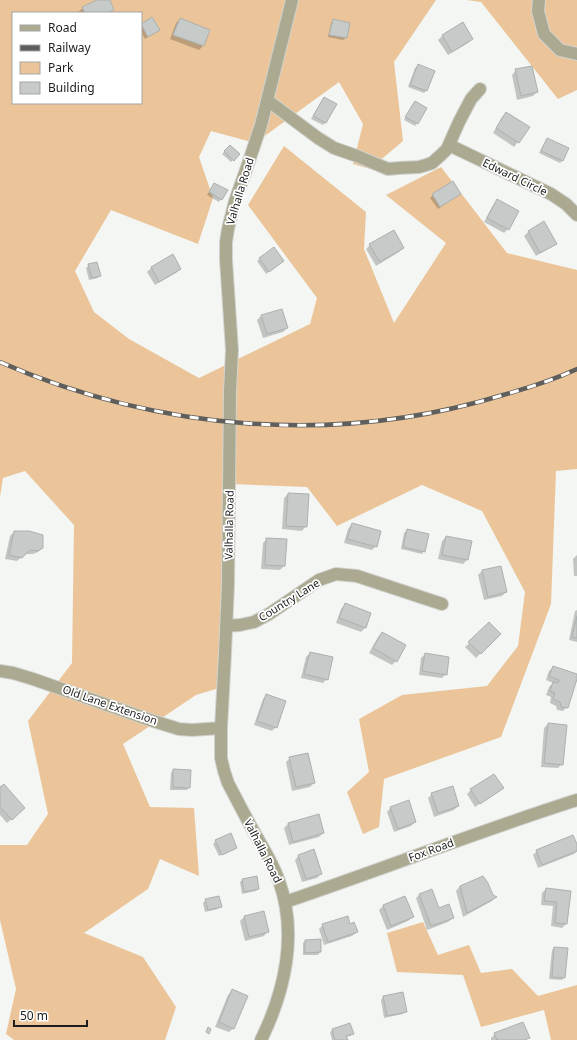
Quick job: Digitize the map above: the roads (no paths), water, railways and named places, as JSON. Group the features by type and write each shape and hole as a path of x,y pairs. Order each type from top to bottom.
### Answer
{"street":[{"name":"Valhalla Road","path":"261,1040 275,1008 284,977 288,945 288,931 285,902 279,879 228,783 221,758 229,525 230,391 232,350 226,242 235,201 260,128 292,0"},
{"path":"539,0 538,11 544,34 560,50 577,54"},
{"path":"267,100 334,148 388,168 420,167 438,159 447,149 471,99 480,89"},
{"name":"Edward Circle","path":"448,145 551,194 566,204 577,215"},
{"name":"Country Lane","path":"226,626 254,622 269,614 320,580 336,574 357,576 442,604"},
{"name":"Old Lane Extension","path":"0,671 33,678 153,721 179,728 192,730 221,728"},
{"name":"Fox Road","path":"285,902 346,882 420,854 577,800"}],"railway":[{"path":"0,362 60,385 122,403 185,416 248,424 312,425 376,421 440,411 522,390 577,369"}]}
